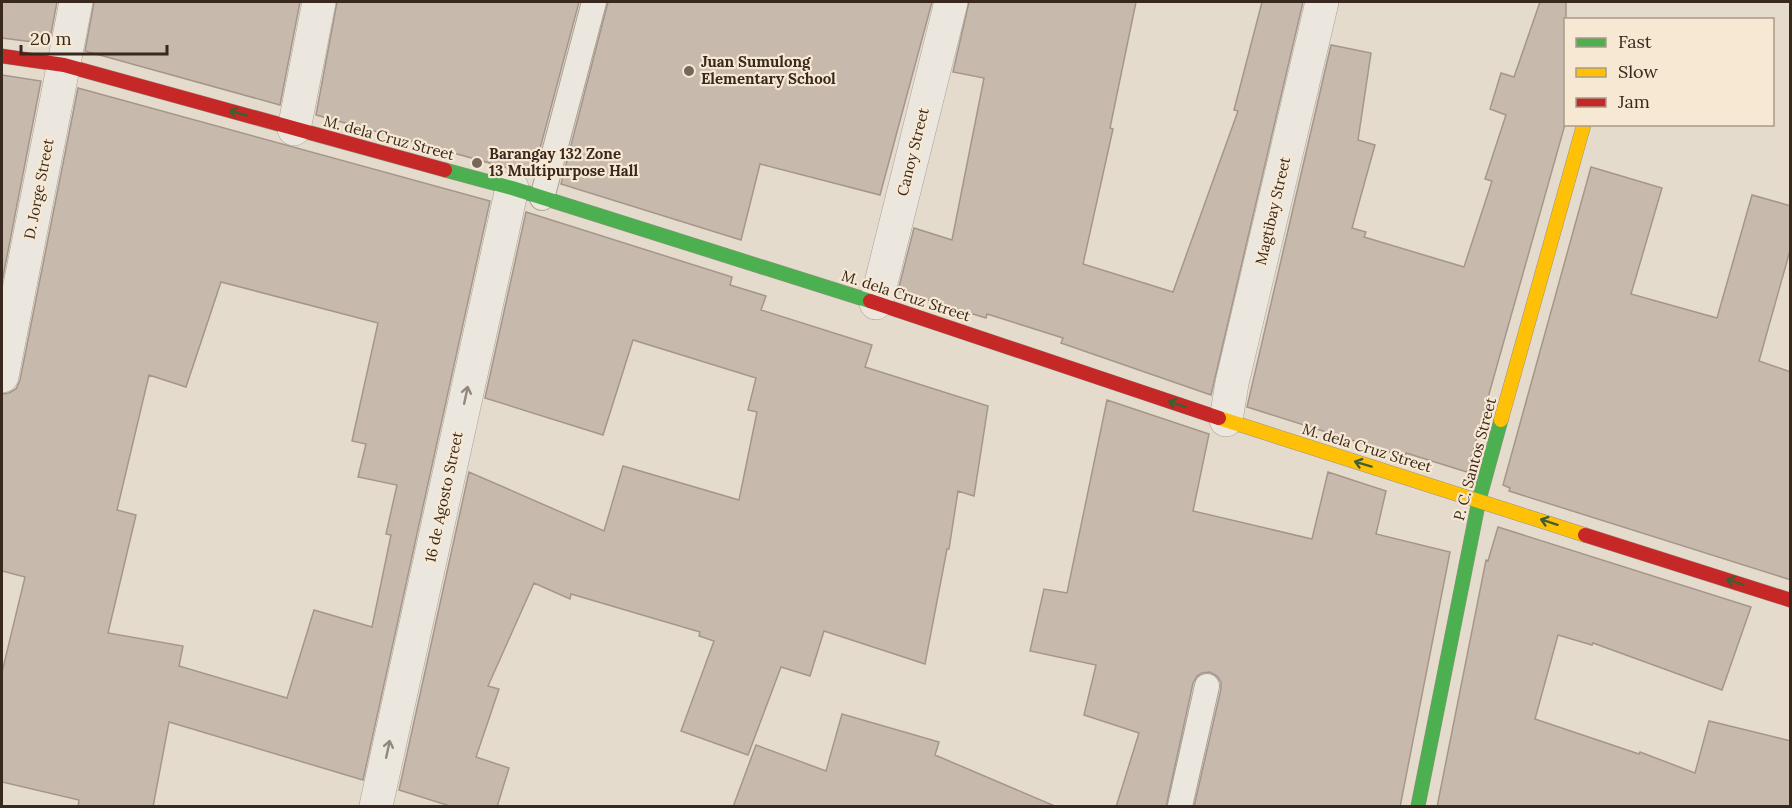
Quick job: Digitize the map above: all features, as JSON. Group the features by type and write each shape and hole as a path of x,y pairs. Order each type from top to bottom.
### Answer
{"street":[{"name":"D. Jorge Street","path":"2,376 76,2"},
{"path":"294,129 320,2"},
{"name":"Canoy Street","path":"876,303 951,2"},
{"name":"Magtibay Street","path":"1226,420 1232,383 1322,2"},
{"name":"M. dela Cruz Street","path":"2,56 64,65 527,193 876,303 1226,420 1791,600"},
{"name":"P. C. Santos Street","path":"1418,807 1479,500 1583,126"},
{"name":"16 de Agosto Street","path":"376,807 527,193"}],"lane":[{"path":"527,193 594,2"},
{"path":"1180,807 1207,686"}],"building":[{"path":"2,2 57,2 49,44 2,38"},
{"path":"94,2 300,2 280,105 85,51"},
{"path":"337,2 579,2 533,175 316,115"},
{"name":"Juan Sumulong Elementary School","path":"608,2 932,2 880,195 760,164 741,240 561,184"},
{"path":"969,2 1136,2 1110,128 1113,129 1083,264 1173,292 1238,111 1234,110 1262,2 1303,2 1211,395 1061,343 1063,338 987,314 986,318 898,291 914,228 952,240 984,78 953,72"},
{"path":"1540,2 1566,2 1566,18 1564,18 1565,126 1467,472 1406,453 1405,457 1247,407 1331,45 1371,53 1358,140 1375,145 1352,228 1366,232 1364,237 1464,267 1492,181 1485,179 1506,115 1490,109 1501,73 1514,77"},
{"path":"2,75 41,81 2,282"},
{"path":"78,88 490,201 363,780 169,722 153,807 78,807 79,800 2,782 2,672 25,577 2,571 2,394 16,389 20,380","holes":["221,282 378,323 352,441 366,444 358,477 397,485 386,534 391,535 372,627 314,610 287,698 179,666 183,646 108,633 136,515 117,510 149,375 186,387"]},
{"path":"1591,167 1662,188 1631,294 1717,318 1752,195 1791,206 1791,247 1759,361 1791,372 1791,580 1509,491 1510,488 1503,485"},
{"path":"526,212 732,277 730,285 766,296 761,310 872,345 865,367 988,406 974,496 958,491 949,549 947,549 925,664 824,631 810,676 781,667 748,755 681,731 714,641 699,636 700,632 571,594 570,599 534,583 488,686 499,689 476,757 509,768 497,807 453,807 399,790 469,472 604,531 623,466 739,500 757,412 748,410 756,378 633,340 603,435 485,398"},
{"path":"1107,400 1209,434 1193,511 1312,539 1328,472 1386,491 1376,534 1450,552 1400,807 1194,807 1221,689 1221,682 1210,672 1197,676 1193,683 1166,807 1116,807 1139,733 1084,715 1096,665 1030,651 1044,589 1067,593"},
{"path":"1498,527 1751,607 1722,690 1593,643 1592,645 1558,635 1535,719 1639,754 1640,752 1695,773 1709,721 1791,741 1791,807 1437,807 1486,560 1488,561"},
{"path":"842,714 939,742 935,755 1057,807 733,807 756,745 826,771"}],"traffic: fast":[{"path":"445,170 512,188 870,301"},
{"path":"1418,806 1479,500 1501,420"}],"traffic: slow":[{"path":"1501,420 1583,126"},
{"path":"1219,418 1585,535"}],"traffic: jam":[{"path":"2,56 64,65 445,170"},
{"path":"870,301 1219,418"},
{"path":"1585,535 1790,600"}],"place":[{"name":"Juan Sumulong Elementary School","path":"689,71"},
{"name":"Barangay 132 Zone 13 Multipurpose Hall","path":"477,163"}]}
